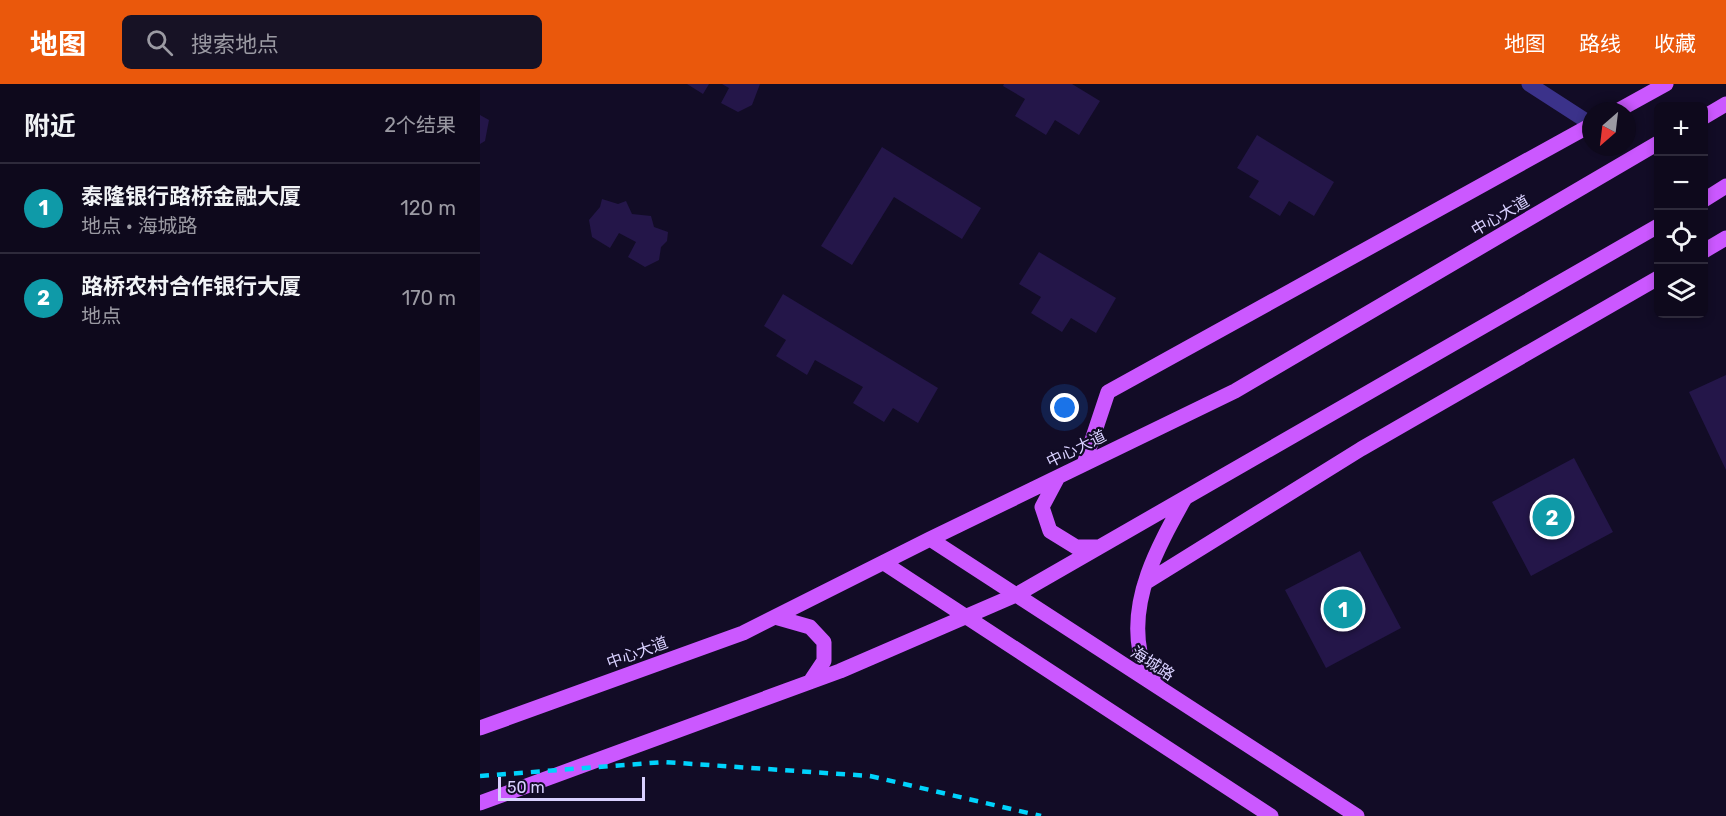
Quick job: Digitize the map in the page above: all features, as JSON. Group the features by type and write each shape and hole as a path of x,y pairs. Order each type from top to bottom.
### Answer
{"main road":[{"path":"1633,102 1666,84"},
{"path":"1708,115 1726,104"},
{"path":"1083,464 1108,392 1582,129"},
{"name":"中心大道","path":"480,728 742,633 930,538 1235,391 1654,146"},
{"path":"1708,197 1726,186"},
{"path":"480,803 810,682 967,618 1016,595 1654,229"},
{"path":"1708,249 1726,238"},
{"path":"1144,583 1361,449 1654,281"},
{"path":"1058,477 1042,507 1050,531 1076,547 1101,547"},
{"path":"1158,688 1141,654 1137,617 1144,583 1163,538 1185,498"},
{"name":"海城路","path":"930,538 1357,816"},
{"path":"884,563 1271,816"},
{"path":"775,617 810,627 824,642 825,661 810,682"}],"street":[{"path":"1529,84 1582,118"}],"building":[{"path":"687,84 709,84 703,94"},
{"path":"722,84 760,84 752,105 738,112 721,103 729,88"},
{"path":"1004,84 1072,84 1100,101 1079,135 1055,120 1046,135 1015,116 1025,99 1003,86"},
{"path":"480,115 489,120 485,141 480,144"},
{"path":"1257,135 1334,182 1314,216 1289,201 1280,216 1249,197 1259,181 1237,168"},
{"path":"882,147 981,208 962,239 894,197 852,265 821,246"},
{"path":"602,199 618,204 626,201 632,214 651,216 654,227 668,232 667,241 661,247 659,260 645,267 628,257 636,242 619,233 610,248 592,237 589,220 600,207"},
{"path":"1039,252 1116,298 1096,333 1071,318 1062,332 1031,313 1041,297 1019,284"},
{"path":"783,294 938,388 918,423 893,408 884,422 853,403 863,387 815,360 807,375 776,356 786,340 764,326"},
{"path":"1726,375 1726,470 1689,392"},
{"path":"1574,458 1613,532 1531,576 1492,502"},
{"path":"1360,551 1401,628 1326,668 1285,590"}],"railway":[{"path":"480,776 664,762 870,776 1041,816"}],"place":[{"name":"路桥农村合作银行大厦","path":"1552,517"},
{"name":"泰隆银行路桥金融大厦","path":"1343,609"}]}
